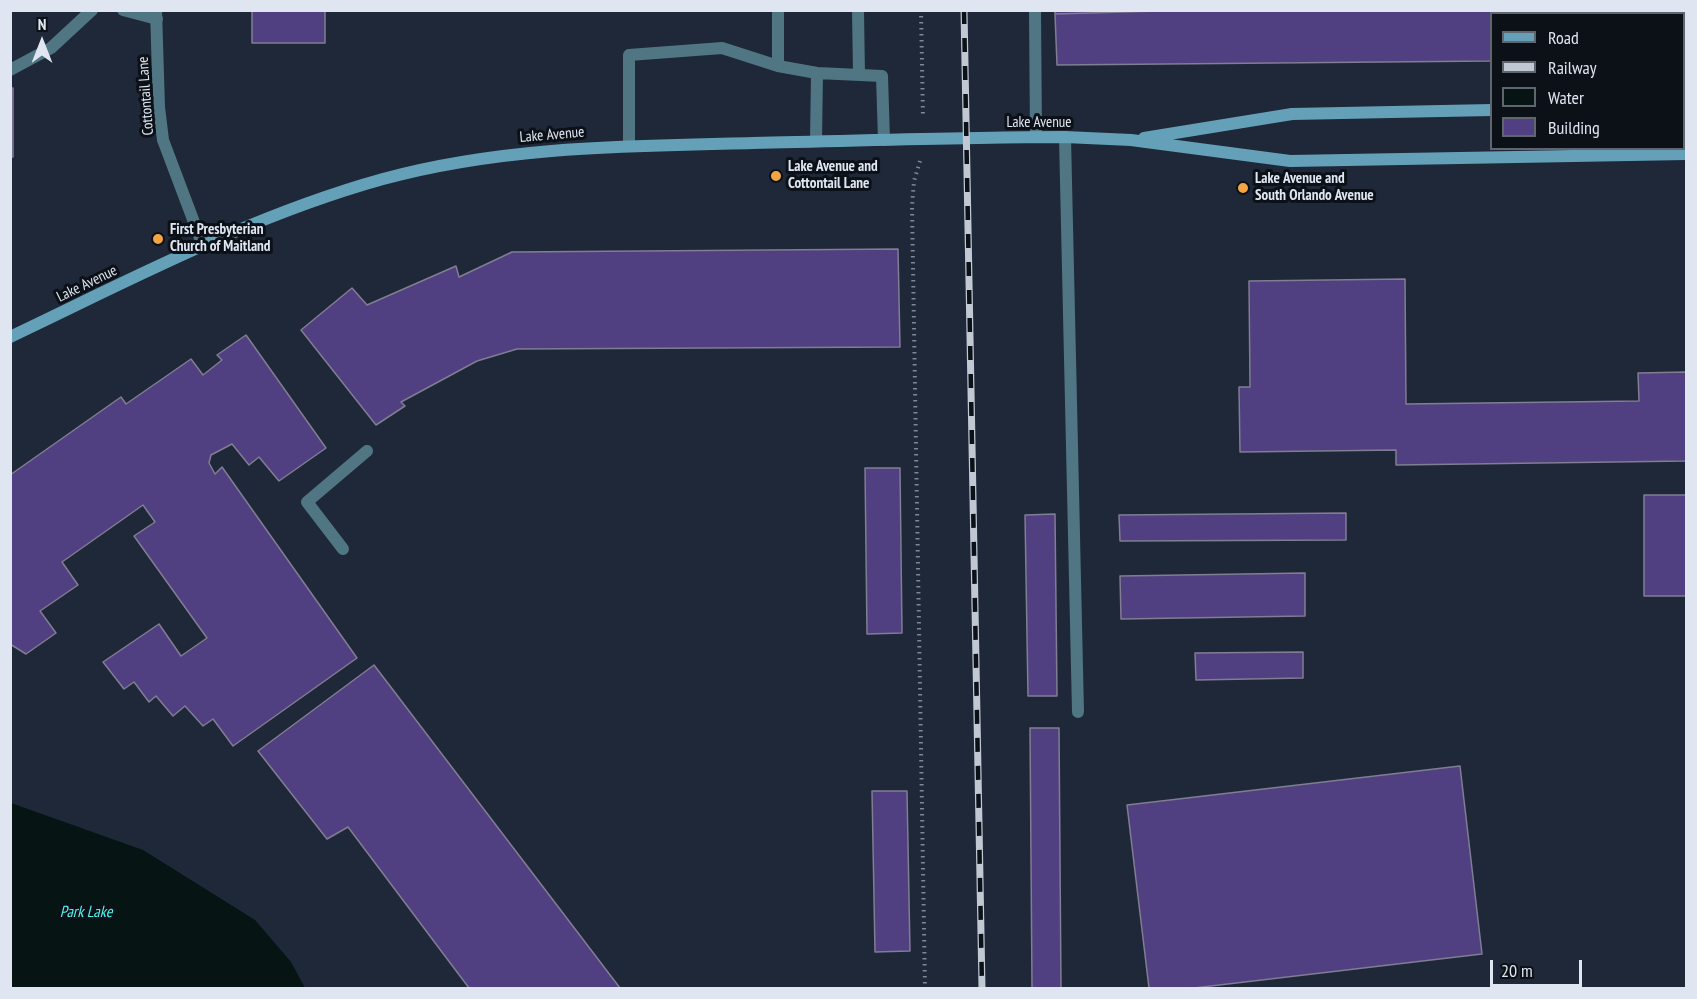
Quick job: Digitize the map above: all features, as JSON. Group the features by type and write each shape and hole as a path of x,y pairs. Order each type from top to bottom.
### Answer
{"main road":[{"name":"Lake Avenue","path":"1131,140 1292,114 1490,110"},
{"name":"Lake Avenue","path":"10,337 203,246 292,207 417,171 528,152 629,146 1065,137 1131,140 1290,161 1686,154"}],"street":[{"path":"10,70 51,48 92,10"},
{"path":"123,10 156,15"},
{"path":"778,10 778,66"},
{"path":"858,10 859,75"},
{"path":"1035,10 1036,137"},
{"name":"Cottontail Lane","path":"156,15 159,107 163,140 203,246"},
{"path":"629,146 629,55 722,48 778,66 817,73 882,76 884,140"},
{"path":"816,141 817,73"},
{"path":"1065,137 1078,712"},
{"path":"343,549 307,502 367,451"}],"path":[{"path":"921,10 923,140 920,163 914,181 912,206 925,988"}],"water":[{"name":"Park Lake","path":"11,803 143,850 255,920 291,962 305,988 11,988"}],"building":[{"path":"252,10 325,10 325,43 252,43"},
{"path":"1055,10 1193,10 1055,14"},
{"path":"1193,10 1686,10 1686,60 1685,12 1490,12 1490,61 1057,65 1055,14"},
{"path":"10,88 13,88 13,157 10,157"},
{"path":"898,249 900,347 517,349 477,361 401,402 405,406 376,425 301,330 352,288 367,305 456,266 459,277 512,252"},
{"path":"1405,279 1406,404 1639,401 1638,373 1686,372 1686,461 1396,465 1396,450 1240,452 1239,387 1250,387 1249,281"},
{"path":"246,335 326,448 279,481 259,457 249,465 232,444 211,455 209,463 215,474 222,467 357,658 233,746 213,719 203,726 185,706 173,716 156,696 149,702 134,682 124,689 103,662 159,624 181,656 207,638 134,536 155,522 143,505 62,562 78,585 40,611 56,633 26,654 10,644 10,475 121,397 126,404 191,359 203,375 222,360 217,355"},
{"path":"865,468 900,468 902,633 867,634"},
{"path":"1644,495 1686,495 1686,596 1644,596"},
{"path":"1346,513 1346,540 1120,541 1119,515"},
{"path":"1055,514 1057,696 1028,696 1025,515"},
{"path":"1305,573 1305,616 1121,619 1120,576"},
{"path":"1303,652 1303,678 1196,680 1195,653"},
{"path":"374,665 620,988 469,988 348,827 327,839 258,751"},
{"path":"1030,728 1059,728 1061,988 1032,988"},
{"path":"1460,766 1482,954 1194,988 1149,988 1127,805"},
{"path":"872,791 907,791 910,951 875,952"}],"railway":[{"path":"964,10 982,988"}],"place":[{"name":"Lake Avenue and Cottontail Lane","path":"776,176"},
{"name":"Lake Avenue and South Orlando Avenue","path":"1243,188"},
{"name":"First Presbyterian Church of Maitland","path":"158,239"}]}
